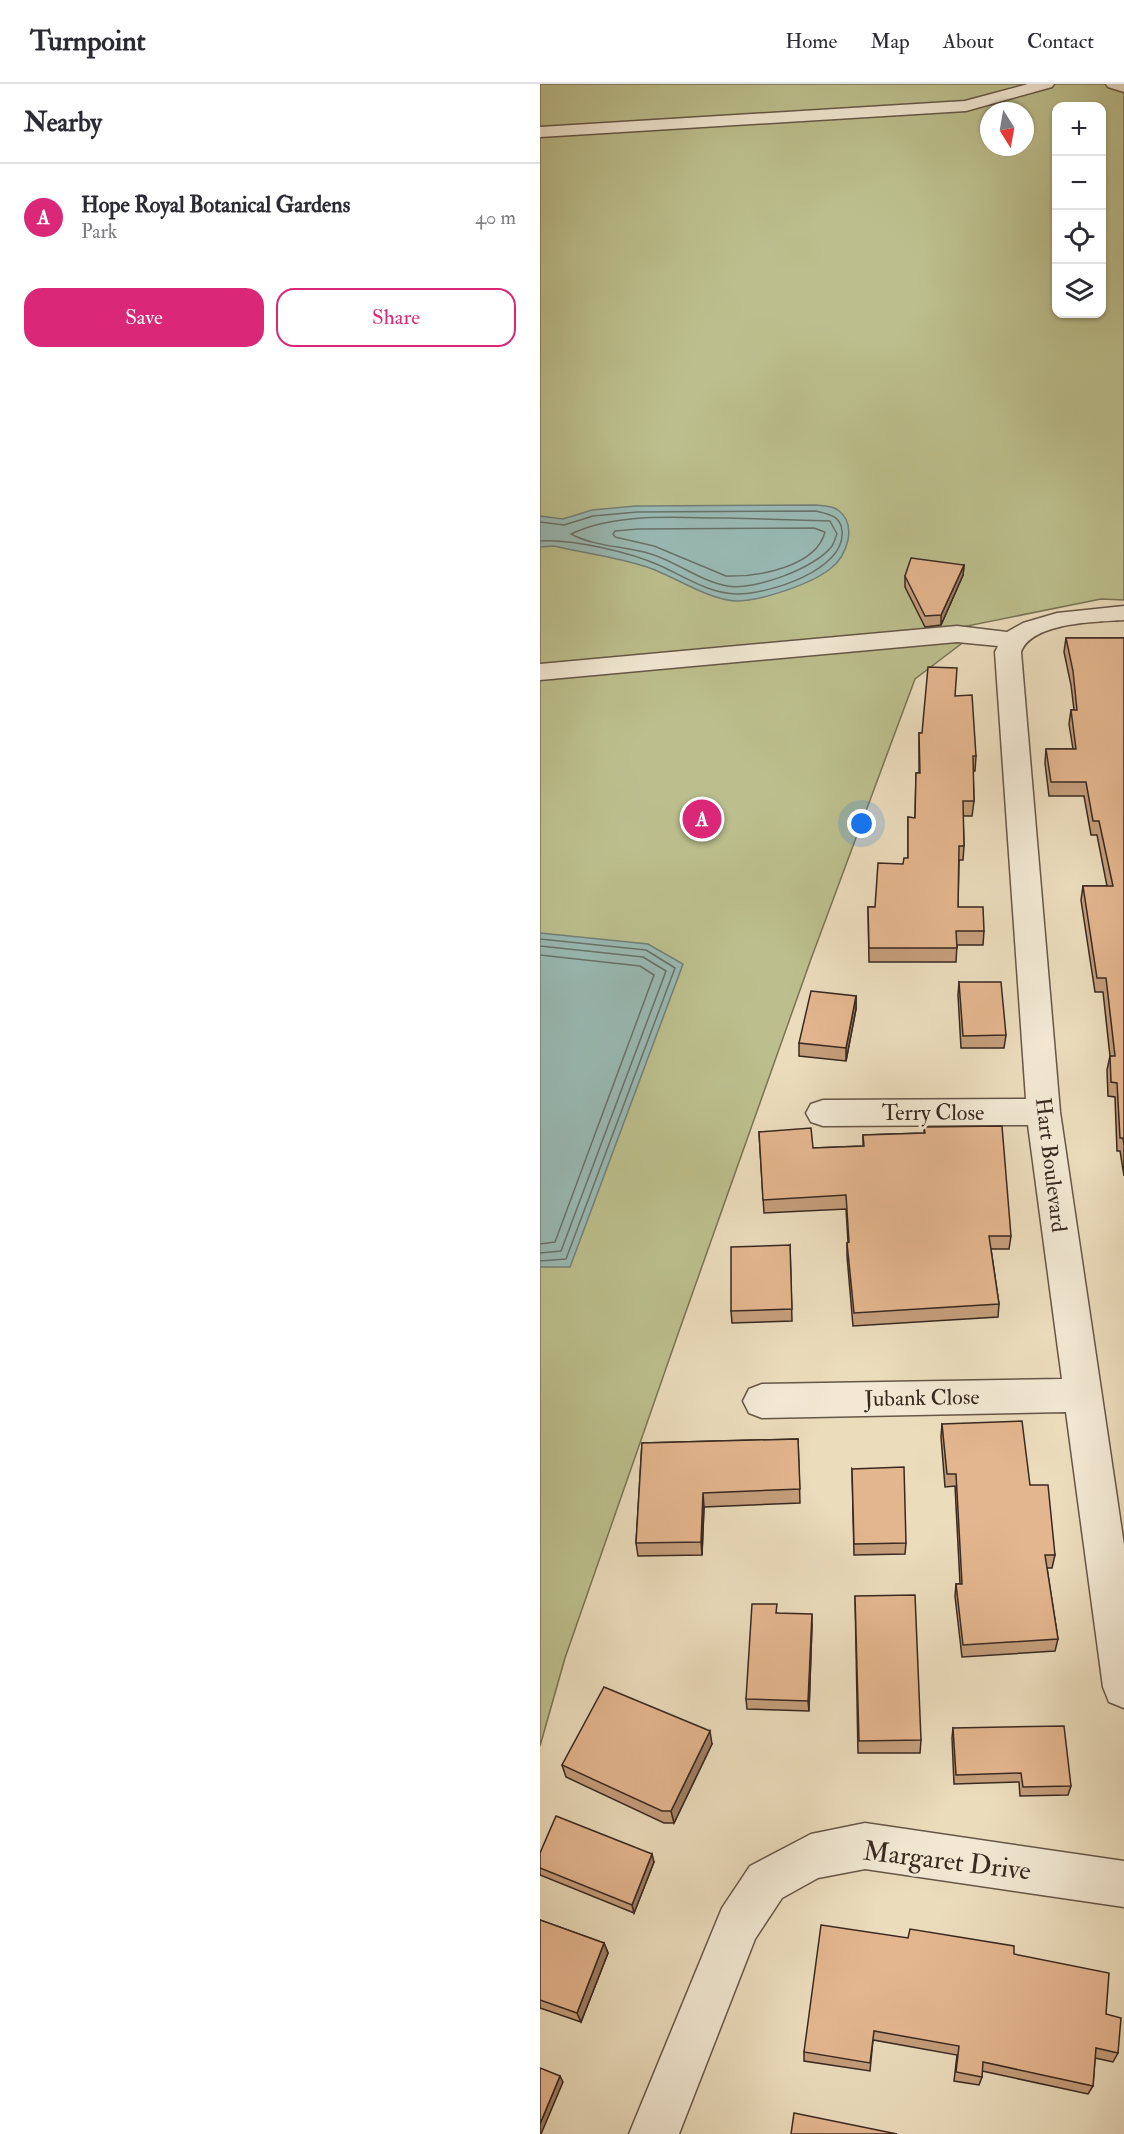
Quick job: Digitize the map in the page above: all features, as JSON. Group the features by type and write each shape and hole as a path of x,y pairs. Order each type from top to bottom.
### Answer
{"street":[{"path":"540,132 966,106 1046,84"},
{"path":"1114,84 1124,87"},
{"path":"540,672 957,634 1013,640 1021,633 1036,627 1124,613"},
{"name":"Hart Boulevard","path":"1013,640 1008,652 1014,749 1043,1112 1124,1687"},
{"name":"Terry Close","path":"823,1113 1043,1112"},
{"name":"Jubank Close","path":"762,1401 1083,1395"},
{"name":"Margaret Drive","path":"654,2134 738,1924 766,1881 812,1857 865,1846 1124,1884"}],"green space":[{"path":"540,84 1124,84 1124,600 1101,599 957,628 961,644 915,679 811,959 565,1658 540,1746"}],"water":[{"path":"816,505 838,510 848,524 848,540 836,563 822,575 798,586 772,595 746,600 725,600 714,597 657,571 624,560 554,546 540,547 540,516 563,519 592,510 636,506"},
{"path":"540,933 648,944 683,964 570,1267 540,1267"}],"building":[{"path":"911,558 964,565 941,615 925,616 905,576"},
{"path":"1066,638 1124,638 1124,1145 1123,1138 1120,1138 1117,1083 1111,1082 1110,1056 1115,1056 1106,978 1097,978 1083,886 1113,886 1099,821 1093,821 1086,782 1051,782 1046,749 1076,749 1071,710 1077,710 1073,671"},
{"path":"928,667 957,668 955,696 972,695 976,756 973,756 974,801 963,801 964,846 959,846 958,907 983,907 984,931 956,931 957,948 869,948 868,907 875,907 878,863 903,864 904,858 908,858 908,817 915,818 916,773 920,773 919,733 922,733"},
{"path":"959,982 1001,982 1006,1035 963,1036"},
{"path":"811,991 856,996 846,1048 799,1043"},
{"path":"1002,1126 1011,1236 989,1236 999,1304 854,1313 847,1243 849,1242 846,1195 763,1200 759,1132 811,1128 813,1148 864,1146 863,1135 925,1133 924,1127"},
{"path":"790,1245 792,1309 731,1311 731,1247"},
{"path":"1022,1421 1030,1485 1048,1485 1055,1555 1045,1555 1058,1639 963,1645 956,1584 962,1584 956,1474 947,1474 942,1424"},
{"path":"798,1439 800,1489 703,1493 701,1542 636,1543 642,1443"},
{"path":"904,1467 906,1543 854,1544 852,1469"},
{"path":"915,1595 921,1740 859,1741 855,1596"},
{"path":"752,1604 777,1604 776,1613 812,1614 808,1701 746,1699"},
{"path":"604,1687 710,1731 671,1811 662,1811 562,1765"},
{"path":"1064,1726 1071,1786 1023,1787 1021,1773 956,1775 953,1728"},
{"path":"556,1816 652,1854 632,1905 540,1868 540,1853"},
{"path":"540,1920 604,1943 577,2013 540,2000"},
{"path":"821,1925 908,1938 910,1929 1014,1946 1014,1954 1109,1973 1106,2014 1121,2018 1118,2053 1096,2048 1093,2086 983,2062 982,2077 956,2072 959,2046 874,2031 870,2063 804,2052"},
{"path":"540,2068 560,2076 540,2124"},
{"path":"794,2113 897,2134 791,2134"}],"place":[{"name":"Hope Royal Botanical Gardens","path":"702,819"}]}
